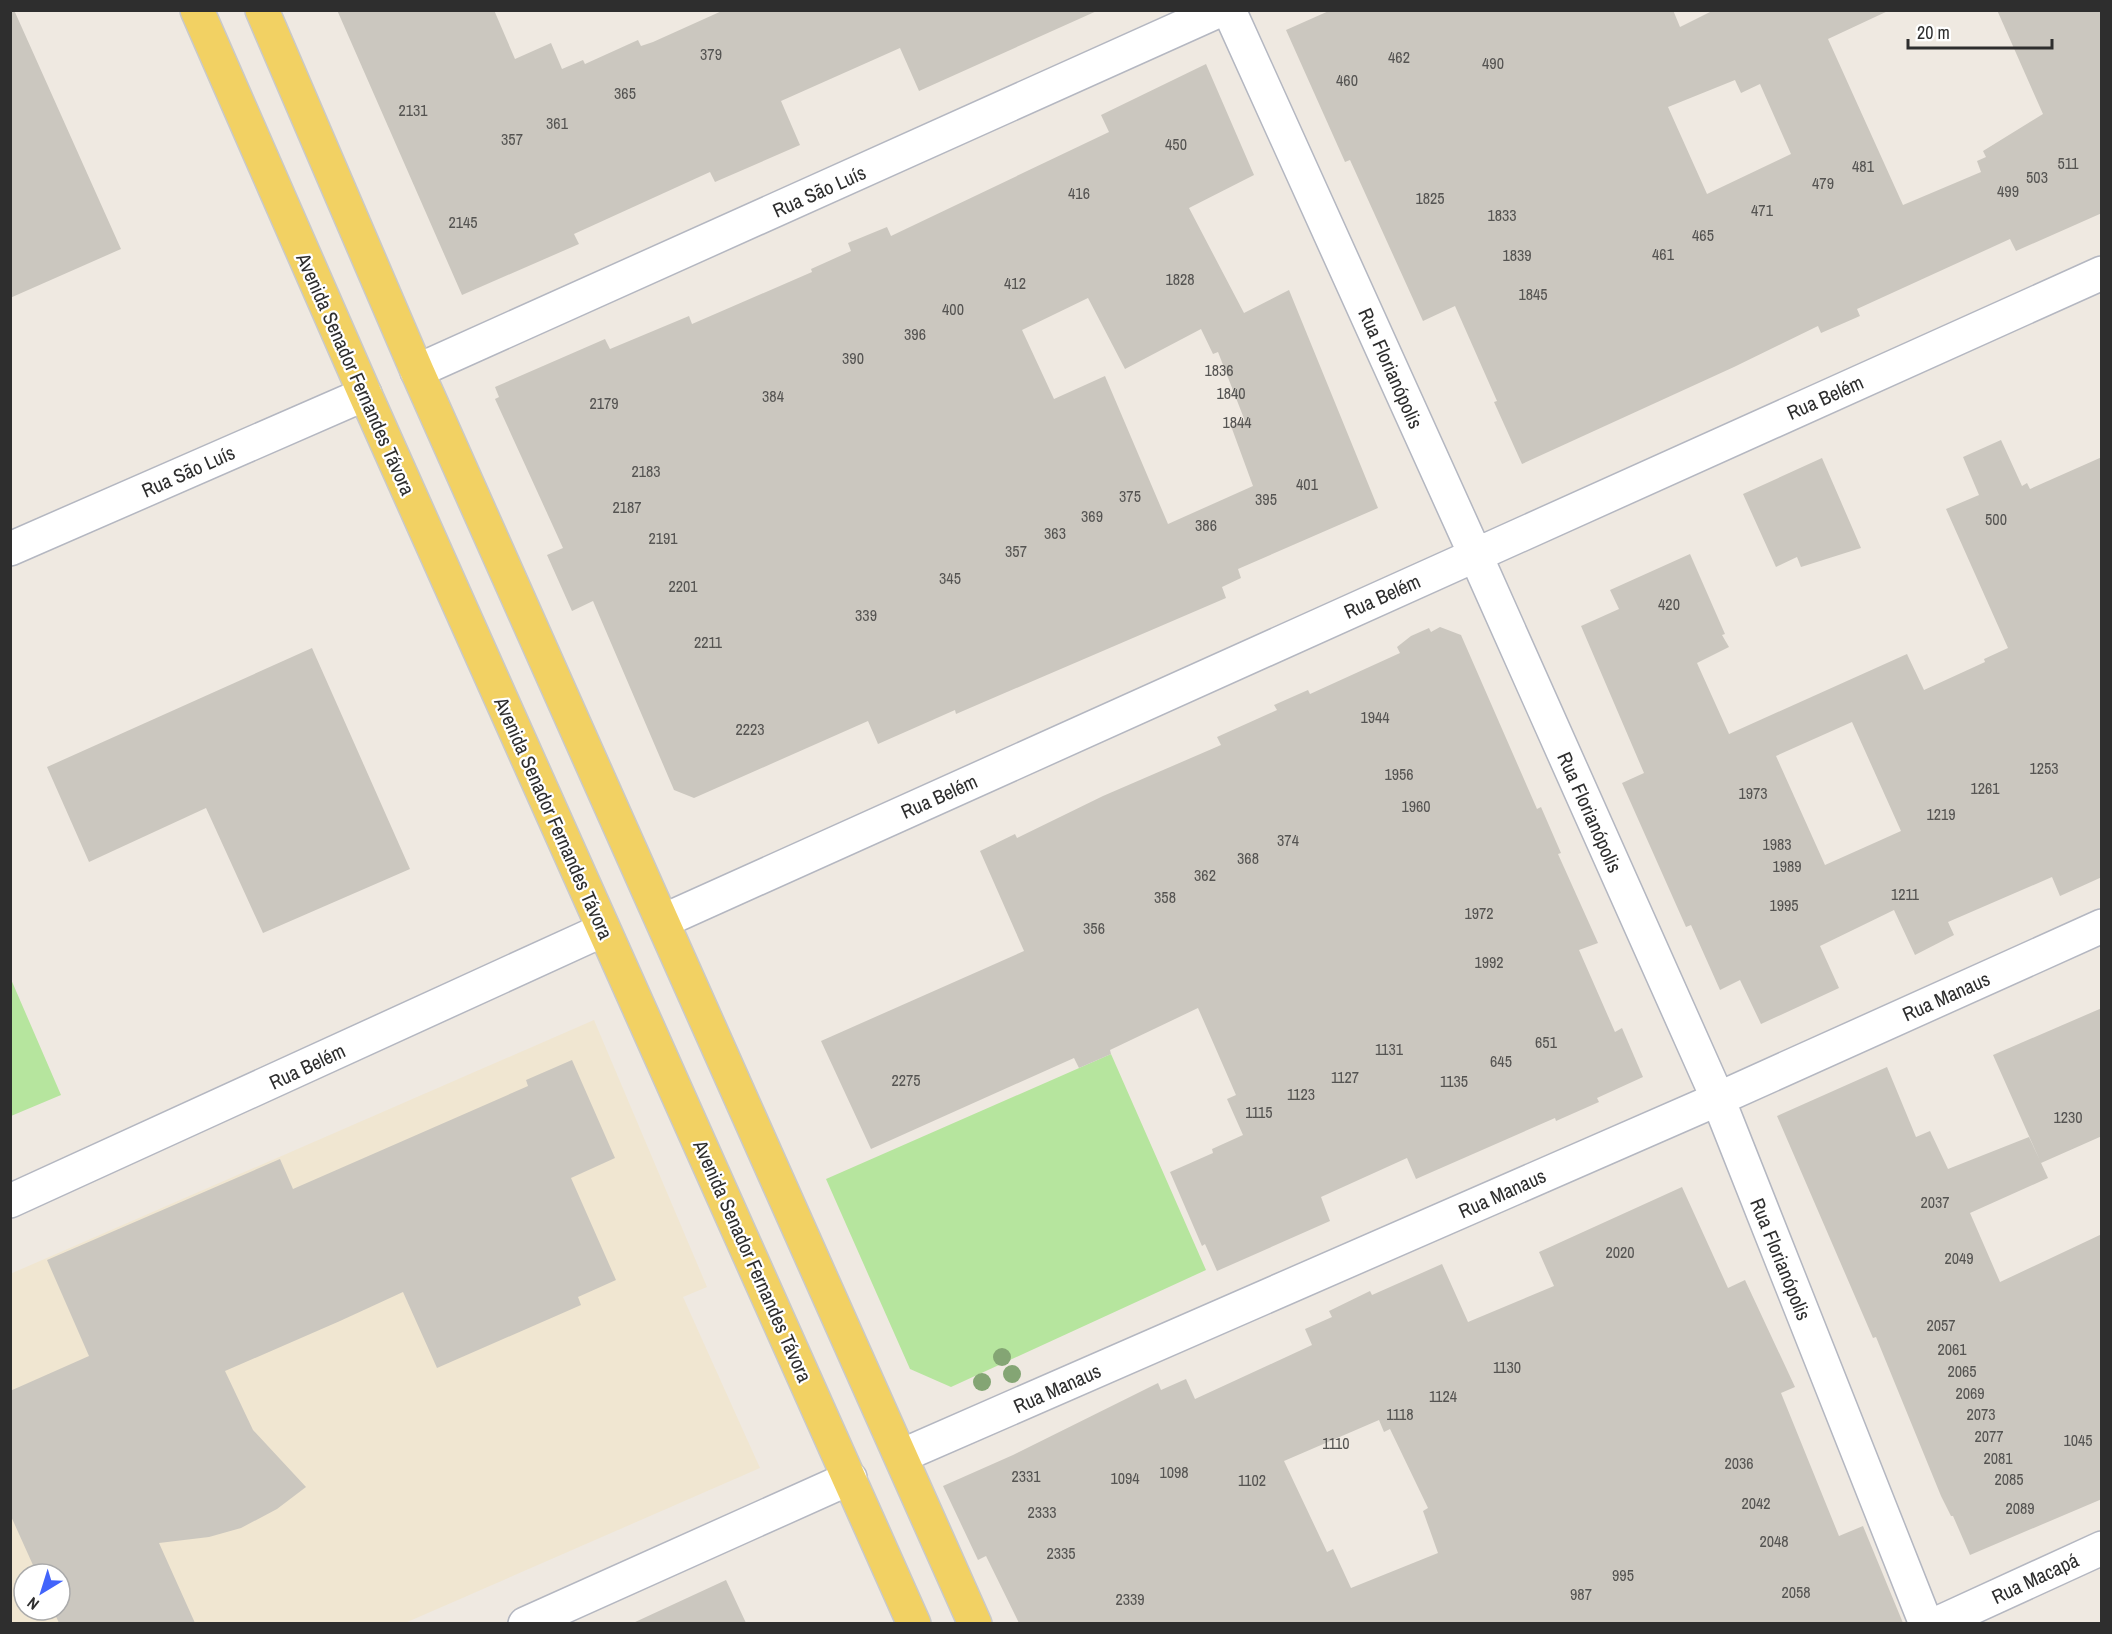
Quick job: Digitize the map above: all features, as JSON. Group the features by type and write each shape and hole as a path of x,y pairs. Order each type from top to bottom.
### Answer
{"main road":[{"name":"Avenida Senador Fernandes Távora","path":"197,10 603,930 915,1623"},
{"path":"262,10 417,371 975,1623"}],"street":[{"name":"Rua São Luís","path":"417,371 1220,10"},
{"name":"Rua Florianópolis","path":"1229,10 1718,1099 1926,1623"},
{"name":"Rua Belém","path":"663,921 2102,273"},
{"name":"Rua São Luís","path":"10,549 365,394"},
{"name":"Rua Manaus","path":"901,1456 1718,1099 2102,926"},
{"name":"Rua Belém","path":"10,1201 603,930"},
{"path":"525,1623 850,1478"},
{"name":"Rua Macapá","path":"1936,1623 2102,1548"}],"shaded area":[{"path":"594,1020 707,1287 683,1297 760,1468 405,1623 11,1623 10,1274"}],"green space":[{"path":"10,977 61,1095 11,1116 10,1116"},
{"path":"1111,1054 1206,1270 951,1387 910,1369 826,1179"}],"building":[{"path":"10,10 14,10 121,249 10,298"},
{"path":"337,10 494,10 515,59 551,43 562,69 583,60 585,64 638,40 641,46 653,42 724,10 1099,10 919,91 900,48 781,101 800,145 715,182 710,172 574,234 579,244 462,295"},
{"path":"1331,10 1673,10 1680,27 1714,10 1890,10 1828,39 1903,205 1981,172 1977,161 1986,157 1983,151 2043,114 1997,10 2102,10 2102,213 2016,251 2010,239 1857,309 1860,316 1821,333 1818,326 1522,464 1455,306 1423,321 1350,160 1345,162 1286,30","holes":["1735,80 1741,93 1760,84 1791,154 1707,194 1668,107"]},
{"path":"1206,64 1254,175 1189,208 1244,313 1289,290 1378,508 1238,569 1241,578 1222,587 1226,598 956,714 955,710 878,744 868,721 694,798 674,790 593,601 572,611 547,555 563,548 495,399 499,397 495,387 605,339 610,349 689,316 692,324 812,272 811,269 851,251 848,243 887,227 891,236 1109,132 1101,115","holes":["1088,298 1125,369 1201,329 1213,354 1218,352 1245,421 1231,426 1253,486 1168,524 1105,376 1054,399 1022,330"]},
{"path":"2001,440 2022,486 2027,483 2030,489 2102,457 2102,877 2060,896 2052,877 1948,922 1954,935 1915,955 1894,910 1820,946 1839,988 1761,1024 1740,980 1720,990 1691,925 1686,927 1622,783 1644,773 1581,626 1619,609 1610,590 1690,554 1725,634 1722,635 1729,647 1697,663 1729,734 1907,654 1924,690 1985,662 1984,659 2008,648 1946,509 1979,495 1963,457","holes":["1852,722 1901,831 1825,865 1776,756"]},
{"path":"1822,458 1861,548 1801,567 1797,557 1776,567 1743,494"},
{"path":"1440,627 1461,635 1537,809 1541,807 1561,853 1558,854 1598,943 1579,950 1615,1032 1622,1028 1643,1077 1597,1098 1599,1102 1556,1121 1555,1118 1416,1179 1407,1158 1321,1197 1330,1221 1217,1271 1205,1244 1202,1246 1170,1172 1213,1153 1212,1149 1243,1135 1227,1099 1236,1095 1198,1008 1110,1050 1111,1054 1079,1068 1074,1058 871,1149 821,1041 1024,951 980,851 1015,834 1017,838 1103,796 1221,745 1217,737 1277,710 1274,705 1308,690 1310,694 1400,653 1397,647 1411,636 1429,628 1431,632"},
{"path":"312,648 410,869 263,933 206,808 89,862 47,767"},
{"path":"2102,1008 2102,1136 2041,1163 1993,1055"},
{"path":"572,1060 615,1158 571,1178 616,1280 578,1297 581,1305 437,1368 403,1292 225,1371 253,1430 306,1487 277,1509 241,1528 209,1537 159,1543 195,1623 59,1623 72,1622 72,1562 32,1562 10,1514 10,1391 89,1356 47,1260 280,1159 293,1189 528,1086 526,1080"},
{"path":"1887,1067 1916,1137 1930,1131 1948,1169 2029,1137 2048,1178 1970,1213 2000,1282 2102,1234 2102,1499 1970,1555 1953,1516 1941,1496 1876,1337 1873,1338 1777,1116"},
{"path":"1682,1187 1728,1288 1745,1280 1795,1387 1781,1393 1839,1536 1863,1526 1903,1623 1019,1623 986,1556 978,1560 943,1486 1013,1455 1158,1383 1161,1390 1186,1379 1195,1399 1312,1345 1305,1329 1332,1317 1329,1311 1370,1291 1372,1295 1442,1264 1468,1322 1554,1286 1539,1252","holes":["1379,1420 1384,1432 1390,1429 1428,1508 1423,1511 1438,1553 1351,1588 1333,1549 1327,1552 1284,1461"]},
{"path":"726,1580 746,1623 633,1623"}]}
